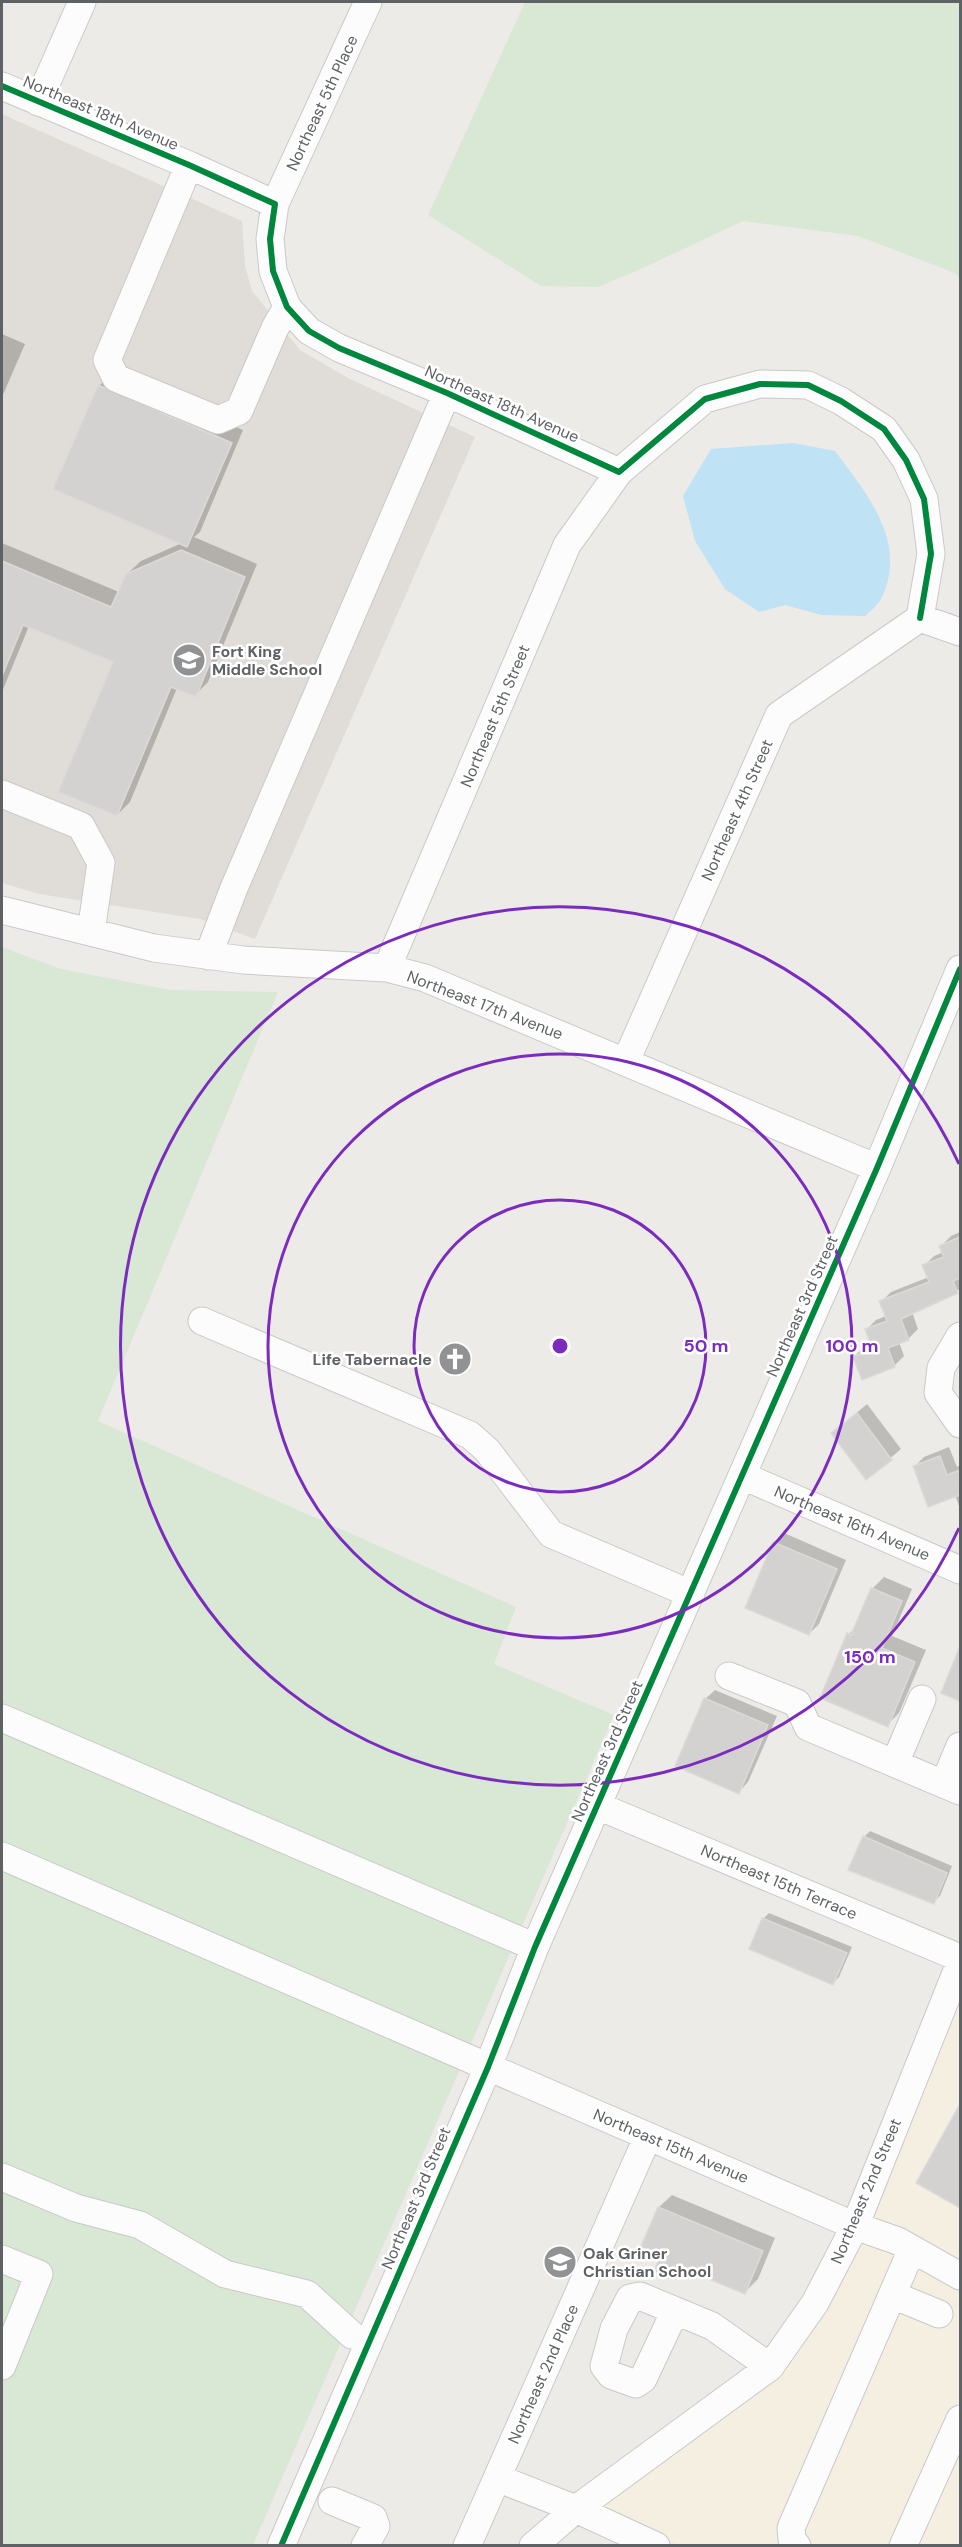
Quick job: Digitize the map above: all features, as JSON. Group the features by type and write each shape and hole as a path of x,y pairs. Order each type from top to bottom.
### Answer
{"street":[{"path":"38,102 82,2"},
{"name":"Northeast 5th Place","path":"275,204 368,2"},
{"name":"Northeast 18th Avenue","path":"2,86 275,204 270,239 273,271 287,307 309,331 339,348 447,393 619,472"},
{"path":"189,165 107,360 116,378 218,420 239,411 275,328 287,307"},
{"path":"619,472 705,399 760,384 808,385 842,401 884,429 906,460 924,499 931,554 920,618 960,632"},
{"path":"208,956 234,888 447,393"},
{"name":"Northeast 5th Street","path":"387,968 567,544 619,472"},
{"name":"Northeast 4th Street","path":"626,1061 779,715 920,618"},
{"path":"2,794 81,826 101,863 91,932"},
{"name":"Northeast 17th Avenue","path":"2,909 154,948 243,960 387,968 425,978 877,1168"},
{"name":"Northeast 3rd Street","path":"281,2546 488,2067 535,1947 877,1168 960,970"},
{"path":"201,1321 470,1435 487,1450 551,1534 691,1594"},
{"path":"960,1336 940,1368 938,1394 960,1424"},
{"name":"Northeast 16th Avenue","path":"743,1476 960,1569"},
{"path":"729,1676 797,1703 808,1727 952,1787 960,1746"},
{"path":"895,1763 922,1699"},
{"path":"2,1718 535,1947"},
{"name":"Northeast 15th Terrace","path":"598,1806 960,1958"},
{"name":"Northeast 15th Avenue","path":"2,1856 912,2249 960,2276"},
{"name":"Northeast 2nd Street","path":"533,2546 576,2509 770,2367 815,2303 855,2226 960,1963"},
{"name":"Northeast 2nd Place","path":"467,2546 648,2136"},
{"path":"2,2177 76,2208 140,2225 225,2274 307,2294 352,2335"},
{"path":"797,2546 792,2539 792,2529 912,2249"},
{"path":"2,2259 39,2274 2,2366"},
{"path":"893,2295 939,2314"},
{"path":"675,2311 712,2326 770,2367"},
{"path":"903,2546 960,2420"},
{"path":"497,2478 576,2509 656,2546"},
{"path":"332,2501 373,2518 376,2526 365,2546"}],"shaded area":[{"name":"Fort King Middle School","path":"2,114 242,221 245,266 252,291 300,350 348,378 475,437 255,939 200,919 39,894 2,883"},
{"path":"960,1993 960,2545 680,2545 596,2507 777,2375"}],"green space":[{"path":"525,2 960,2 960,279 955,273 858,236 743,221 598,287 541,286 428,215"},
{"path":"2,947 61,969 171,990 278,992 98,1421 516,1607 494,1664 614,1715 253,2545 2,2545"}],"water":[{"path":"793,443 835,451 860,484 880,520 887,539 890,558 888,578 880,601 865,616 821,615 785,605 759,612 725,589 695,541 683,496 711,449"}],"building":[{"path":"98,385 232,443 187,547 53,489"},
{"path":"181,550 245,577 196,697 171,687 117,816 58,792 113,662 23,625 2,676 2,561 111,607 126,574"},
{"path":"960,1237 960,1278 953,1281 958,1293 901,1319 909,1340 888,1348 895,1367 862,1380 853,1357 872,1349 865,1329 887,1321 879,1301 929,1282 922,1265 944,1257 939,1246"},
{"path":"857,1413 892,1460 866,1480 831,1433"},
{"path":"940,1456 947,1475 960,1470 960,1495 928,1507 913,1466"},
{"path":"773,1542 837,1569 809,1635 745,1608"},
{"path":"871,1588 902,1601 882,1648 915,1662 888,1727 820,1698 847,1633 851,1635"},
{"path":"960,1646 960,1701 941,1693"},
{"path":"704,1698 768,1725 739,1794 675,1766"},
{"path":"863,1836 947,1873 934,1904 848,1870"},
{"path":"762,1918 847,1953 833,1985 749,1949"},
{"path":"960,2104 960,2208 916,2183"},
{"path":"658,2207 763,2251 745,2294 675,2265 669,2278 654,2272 658,2261 638,2253"}],"cycle path":[{"path":"2,86 275,204 270,239 273,271 287,307 309,331 339,348 447,393 619,472 705,399 760,384 808,385 841,401 884,429 906,460 924,499 931,554 920,618"},
{"path":"281,2546 488,2067 535,1947 877,1168 960,969"}],"place":[{"name":"Fort King Middle School","path":"189,660"},
{"name":"Life Tabernacle","path":"455,1359"},
{"name":"Oak Griner Christian School","path":"560,2262"}]}
